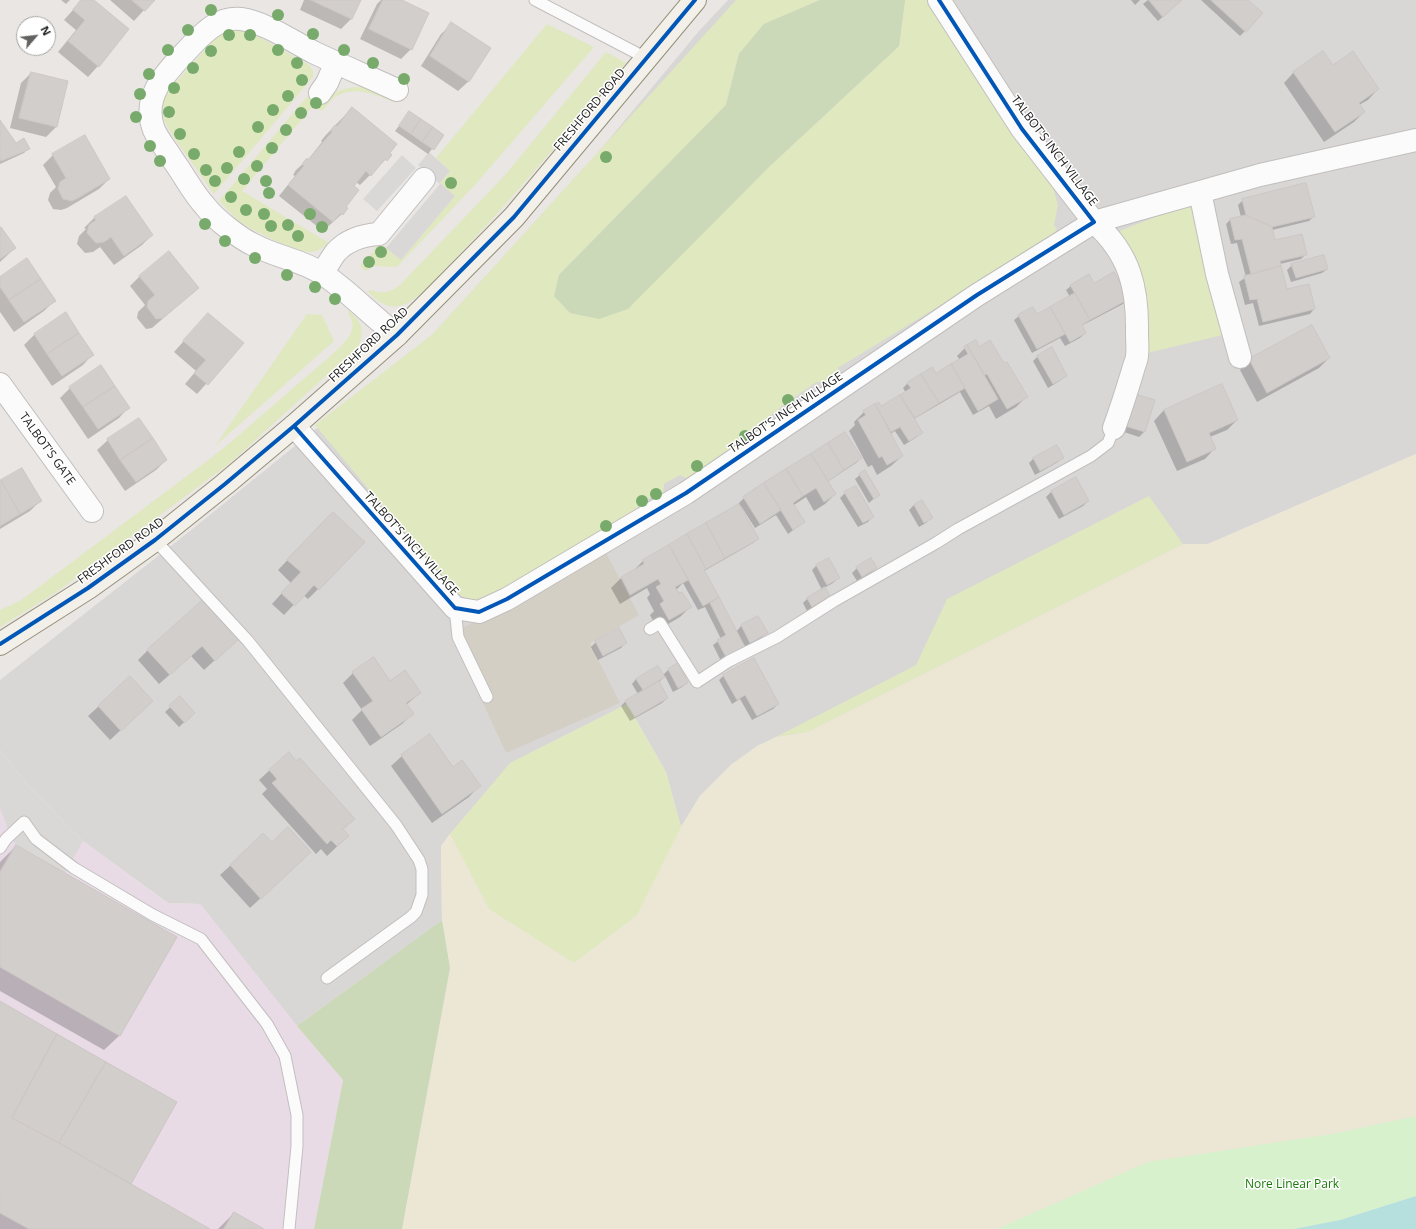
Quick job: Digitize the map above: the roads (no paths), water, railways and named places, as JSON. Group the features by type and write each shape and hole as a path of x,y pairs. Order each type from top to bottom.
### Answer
{"main road":[{"name":"FRESHFORD ROAD","path":"0,644 88,588 155,540 294,426 397,335 514,217 695,0"}],"street":[{"name":"TALBOT'S INCH VILLAGE","path":"939,0 1022,129 1094,222 1105,231 1123,258 1130,272 1136,293 1138,317 1137,356 1127,392 1114,428"},
{"path":"397,90 314,52 257,23 241,19 229,19 217,23 205,31 163,76 155,88 151,102 151,117 157,135 205,207 236,234 254,246 322,273 353,297 383,325 397,335"},
{"path":"320,93 327,83 336,62"},
{"name":"TALBOT'S INCH VILLAGE","path":"294,426 454,608 479,612 507,599 686,492 977,295 1094,222 1260,175 1416,140"},
{"path":"322,273 336,253 343,246 367,235 379,234 424,179"},
{"path":"1200,192 1217,274 1240,357"},
{"name":"TALBOT'S GATE","path":"1,387 92,511"}],"lane":[{"path":"535,0 646,58"},
{"name":"TALBOT'S INCH VILLAGE","path":"650,629 660,623 697,682 729,661 777,637 834,601 958,529 1092,456 1108,442 1114,428"},
{"path":"155,540 248,641 396,825 419,860 422,869 422,895 416,912 327,978"},
{"path":"454,608 458,637 487,696"},
{"path":"0,848 6,839 24,822 36,839 74,868 153,915 201,939 267,1024 285,1056 297,1116 297,1146 289,1229"}],"water":[{"path":"1416,1196 1416,1229 1294,1229 1340,1220"}],"park label":[{"name":"Nore Linear Park","path":"1292,1185"}]}
